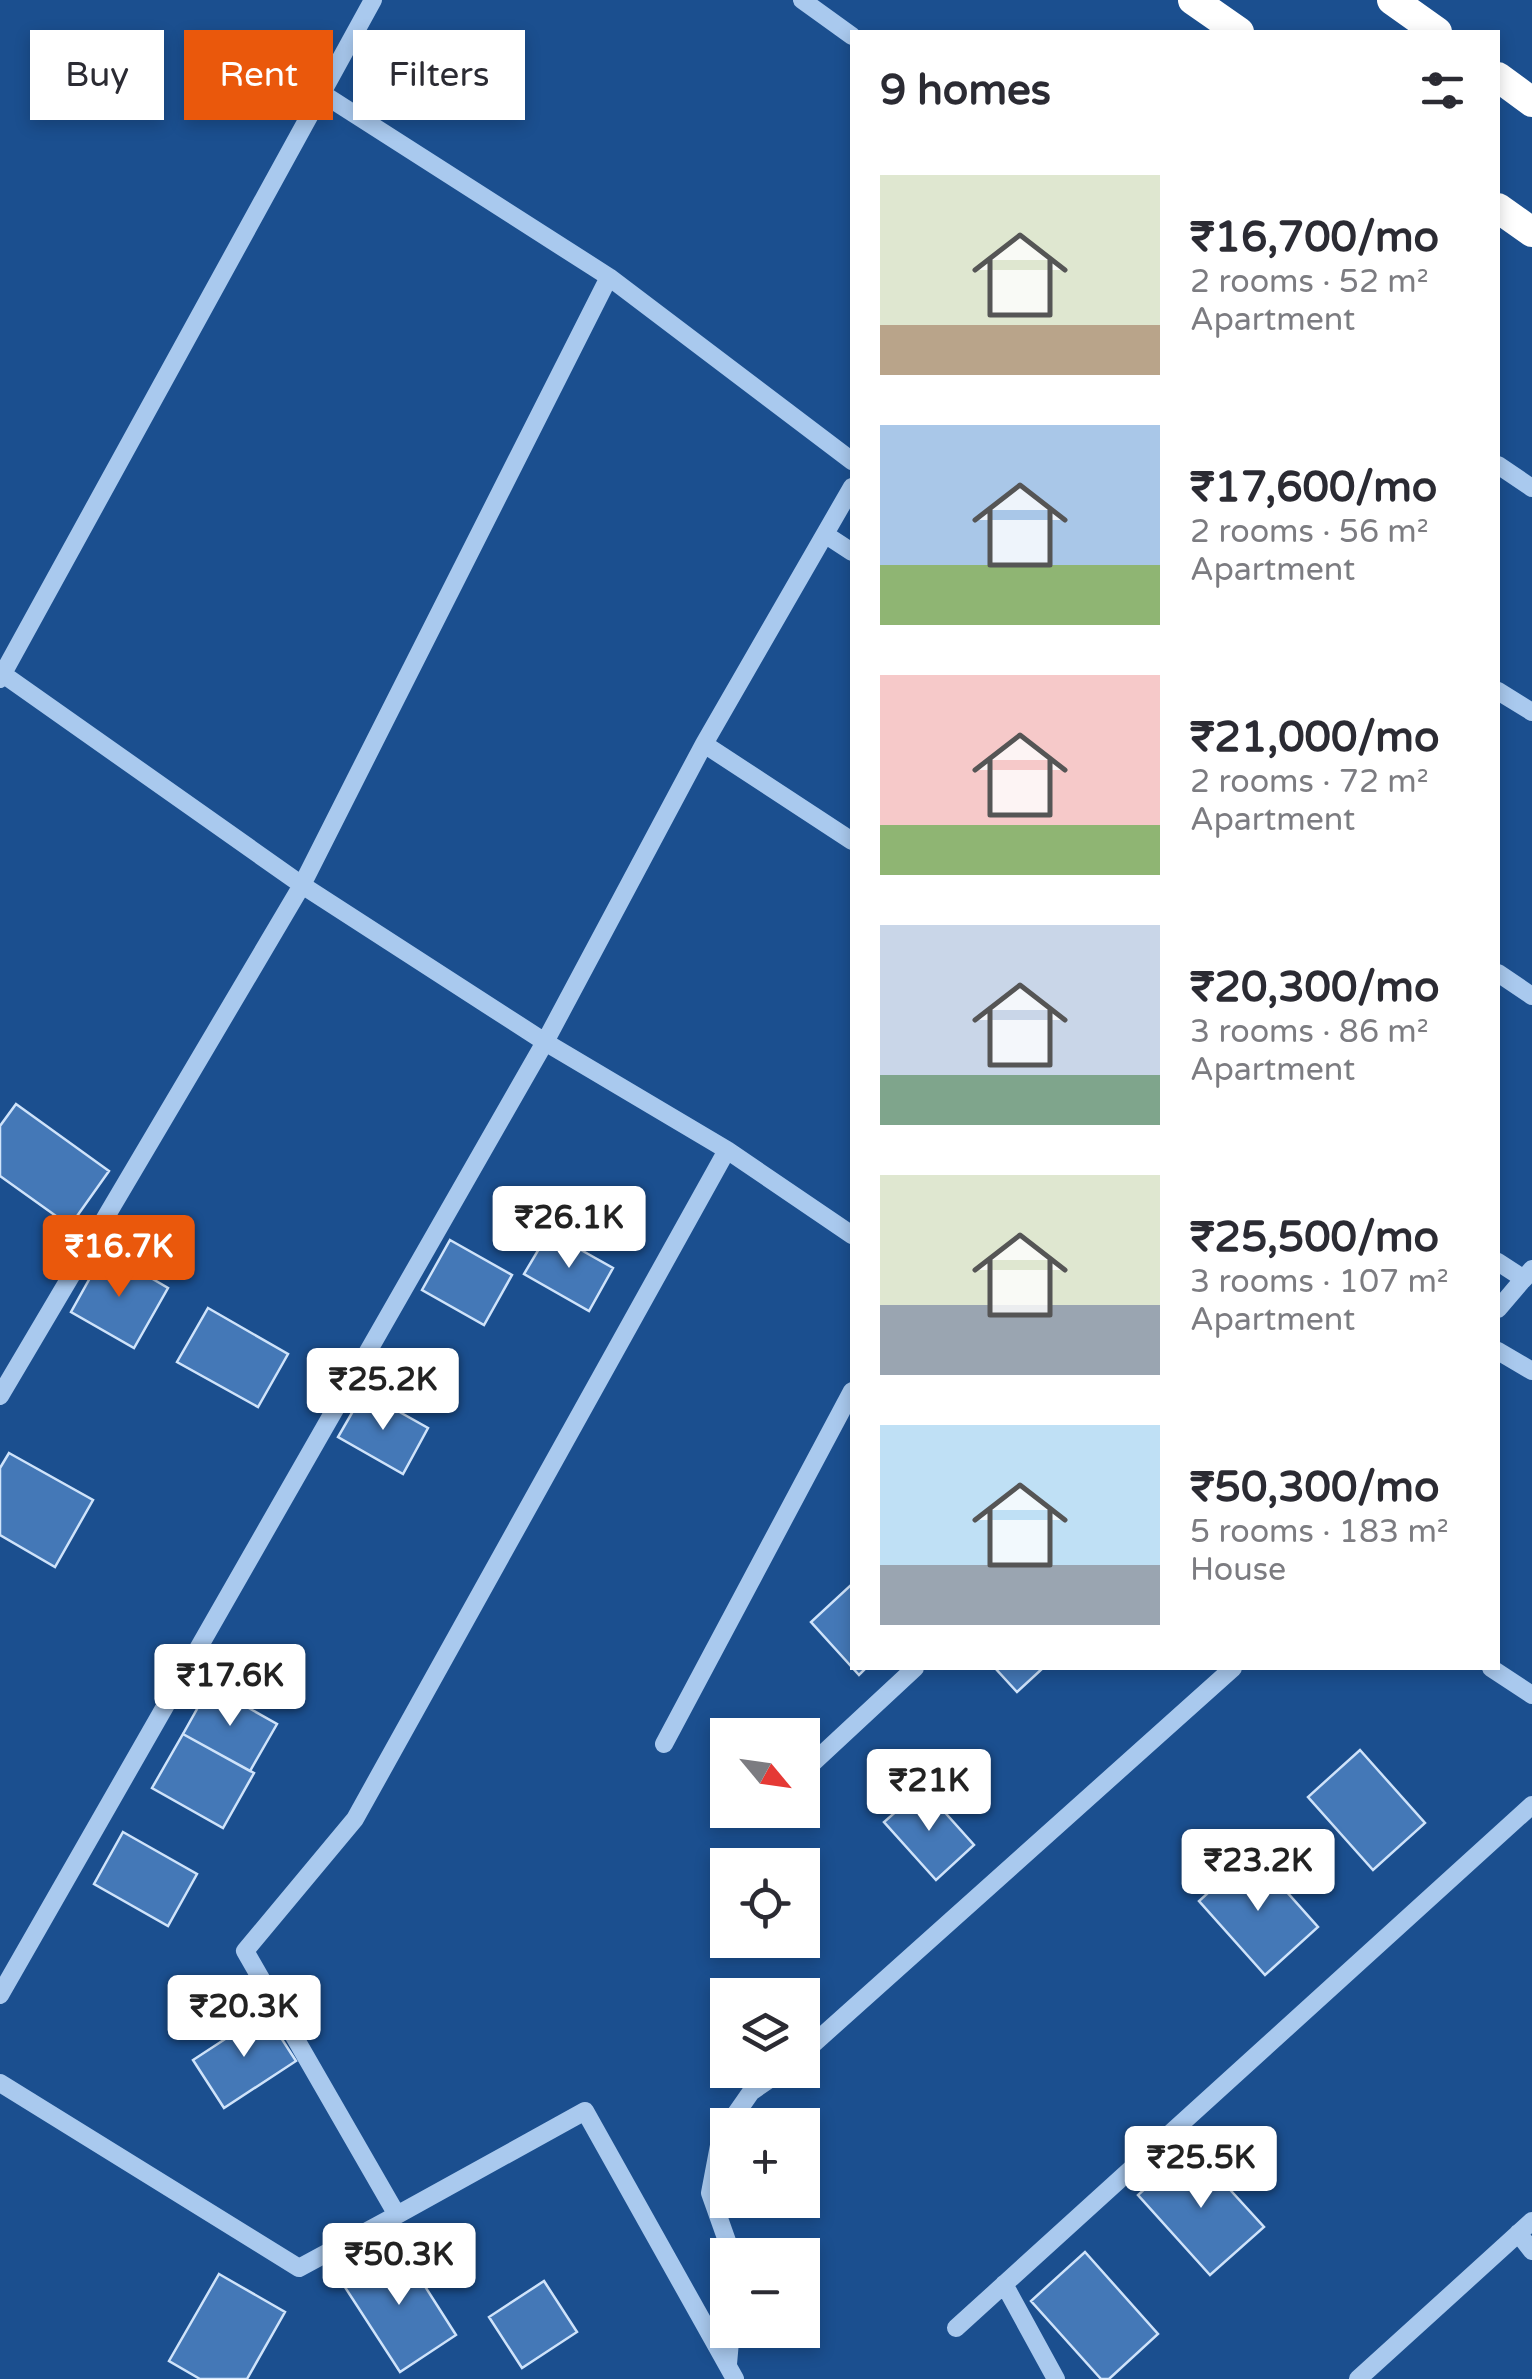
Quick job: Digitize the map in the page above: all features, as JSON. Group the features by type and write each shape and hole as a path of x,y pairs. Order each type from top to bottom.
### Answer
{"highway":[{"path":"1192,0 1236,30"},
{"path":"1392,0 1434,30"},
{"path":"1500,78 1532,102"},
{"path":"1500,209 1532,232"}],"street":[{"path":"333,77 373,0"},
{"path":"802,0 850,35"},
{"path":"333,100 609,277 850,459"},
{"path":"310,120 1,675 302,885 545,1042 728,1150 850,1234"},
{"path":"0,1396 302,885 609,277"},
{"path":"1500,467 1532,488"},
{"path":"0,1996 545,1042 704,744 850,491"},
{"path":"826,535 850,551"},
{"path":"1500,692 1532,712"},
{"path":"704,744 850,840"},
{"path":"1500,974 1532,996"},
{"path":"396,2215 246,1951 355,1819 728,1150"},
{"path":"1500,1263 1528,1274 1500,1307"},
{"path":"1500,1351 1532,1371"},
{"path":"664,1744 850,1395"},
{"path":"820,1756 913,1670"},
{"path":"820,2038 1232,1670"},
{"path":"1494,1670 1532,1694"},
{"path":"956,2328 1532,1805"},
{"path":"0,2083 299,2268 586,2110 732,2372"},
{"path":"740,2108 757,2088"},
{"path":"1358,2379 1525,2227 1532,2251"},
{"path":"1004,2284 1056,2379"}],"building":[{"path":"16,1104 109,1171 70,1226 0,1176 0,1126"},
{"path":"549,1232 613,1268 589,1311 524,1274"},
{"path":"450,1240 512,1275 484,1325 422,1290"},
{"path":"105,1251 168,1288 134,1348 71,1312"},
{"path":"208,1308 288,1354 258,1407 177,1362"},
{"path":"364,1392 428,1428 403,1474 338,1437"},
{"path":"9,1453 93,1500 55,1567 0,1535 0,1468"},
{"path":"850,1586 850,1665 811,1622"},
{"path":"997,1670 1041,1670 1017,1692"},
{"path":"210,1686 277,1724 250,1771 183,1734"},
{"path":"183,1734 254,1773 223,1828 152,1788"},
{"path":"1360,1750 1425,1823 1373,1870 1308,1797"},
{"path":"923,1788 974,1845 936,1880 884,1822"},
{"path":"123,1832 197,1874 168,1926 94,1884"},
{"path":"1252,1853 1318,1927 1265,1975 1199,1901"},
{"path":"265,2013 296,2061 224,2108 193,2060"},
{"path":"1191,2147 1264,2227 1210,2275 1138,2195"},
{"path":"398,2244 456,2335 400,2372 341,2281"},
{"path":"1085,2252 1158,2334 1109,2379 1101,2379 1031,2301"},
{"path":"219,2274 285,2312 247,2379 200,2379 169,2361"},
{"path":"544,2281 577,2332 522,2368 489,2317"}]}
